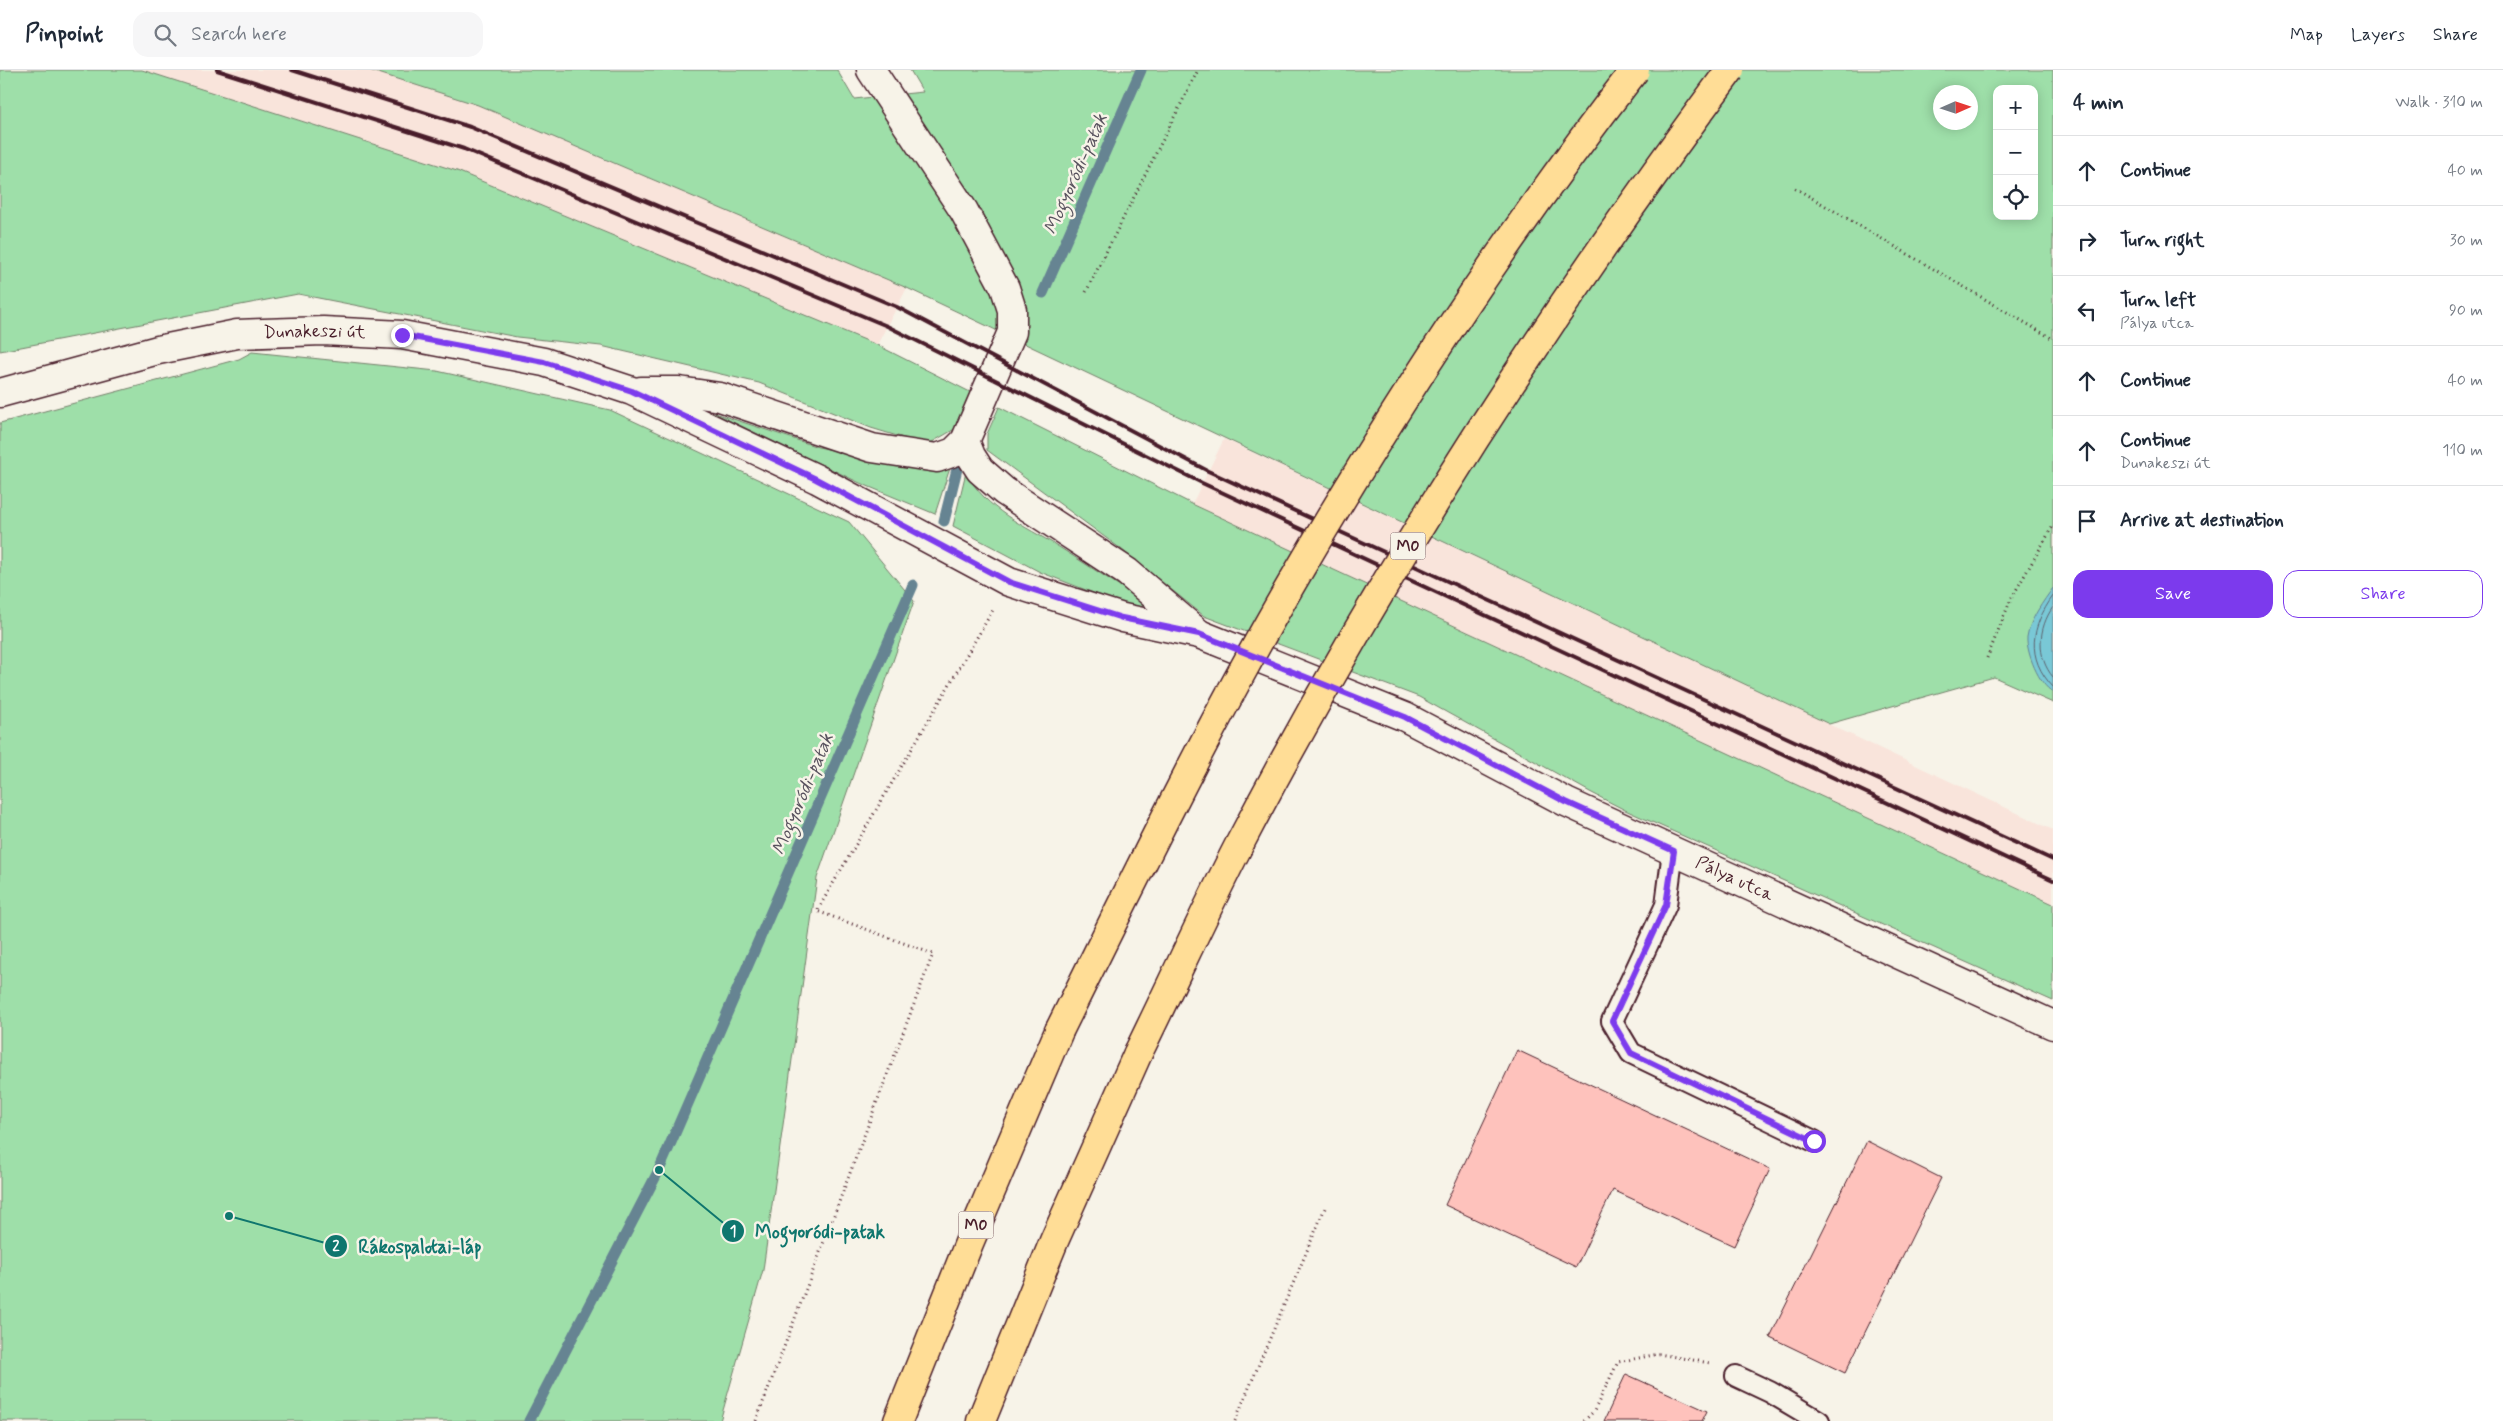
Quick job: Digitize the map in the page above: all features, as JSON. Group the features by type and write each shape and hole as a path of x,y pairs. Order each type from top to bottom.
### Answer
{"highway":[{"name":"M0","path":"898,1421 969,1243 1058,1031 1176,795 1292,582 1386,427 1492,266 1572,151 1635,70"},
{"name":"M0","path":"980,1421 1057,1232 1138,1053 1243,838 1362,623 1442,490 1535,343 1650,177 1730,70"}],"street":[{"path":"632,391 679,391 720,397 872,448 937,458 954,452 965,441 1012,332 1012,310 1005,288 964,211 871,70"},
{"name":"Dunakeszi út","path":"0,393 158,350 237,334 323,330 402,335 435,340 544,362 632,391 816,479 1009,582 1122,618 1199,634"},
{"path":"965,441 970,456 980,470 1004,490 1127,572 1199,634"},
{"name":"Pálya utca","path":"1199,634 1405,717 1566,802 2053,1025"}],"lane":[{"path":"1674,851 1666,905 1612,1021 1631,1053 1814,1141"},
{"path":"1736,1376 1770,1392 1819,1421"}],"path":[{"path":"1086,292 1198,70"},
{"path":"1794,188 2053,338"},
{"path":"1987,658 2011,599 2053,526"},
{"path":"756,1421 933,954 817,911 1009,582"},
{"path":"1235,1421 1325,1208"},
{"path":"1584,1421 1594,1411 1618,1362 1659,1354 1709,1363 1736,1376"}],"shaded area":[{"path":"142,70 369,70 478,105 907,288 877,345 457,171"},
{"path":"1224,439 2053,830 2053,904 1192,504"}],"green space":[{"path":"0,70 142,70 457,171 877,345 976,395 960,426 927,445 871,428 759,383 601,346 517,337 298,294 0,351"},
{"path":"369,70 837,70 854,99 923,92 910,70 2053,70 2053,703 1994,677 1829,724 907,288 478,105"},
{"path":"252,352 437,371 610,410 849,522 914,601 817,878 763,1270 720,1421 0,1421 0,423 239,359"},
{"path":"999,407 1192,504 2053,904 2053,1001 1625,810 1419,697 1204,616 1121,549 987,450 987,434"},
{"path":"712,412 818,447 868,457 951,465 935,514 860,483"},
{"path":"966,472 974,486 984,497 1007,516 1166,616 1109,599 1040,572 953,526"}],"water":[{"path":"2053,588 2053,692 2043,683 2034,668 2027,637 2034,618"}],"building":[{"path":"1517,1050 1770,1169 1734,1246 1613,1190 1576,1267 1445,1205"},
{"path":"1867,1141 1941,1178 1845,1373 1770,1337"},
{"path":"1626,1374 1707,1411 1702,1421 1604,1421"}],"waterway":[{"name":"Mogyoródi-patak","path":"1043,293 1141,70"},
{"name":"Mogyoródi-patak","path":"944,521 957,469"},
{"name":"Mogyoródi-patak","path":"529,1421 659,1170 913,585"}],"railway":[{"path":"217,70 464,149 887,326 1202,483 2053,880"},
{"path":"292,70 470,127 897,307 1208,471 2053,860"}],"place":[{"name":"Mogyoródi-patak","path":"659,1170"},
{"name":"Rákospalotai-láp","path":"229,1216"}],"route":[{"path":"402,335 544,362 632,391 816,479 1009,582 1122,618 1199,634 1405,717 1566,802 1674,851 1666,905 1612,1021 1631,1053 1814,1141"}]}
